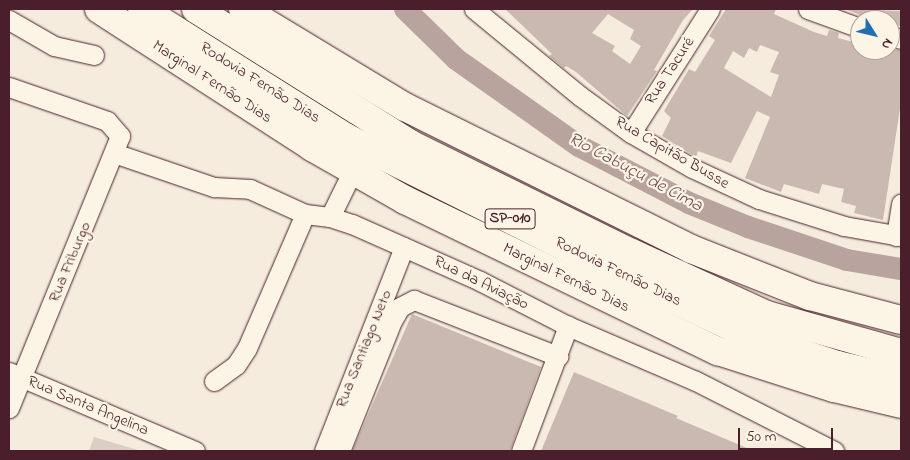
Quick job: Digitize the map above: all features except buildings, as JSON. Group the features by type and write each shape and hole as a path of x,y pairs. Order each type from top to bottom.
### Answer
{"highway":[{"name":"Marginal Fernão Dias","path":"99,9 352,172 718,351 826,386 901,404"},
{"name":"Rodovia Fernão Dias","path":"142,9 348,138 624,276 755,338 837,365 901,380"},
{"name":"Rodovia Fernão Dias","path":"196,9 410,144 596,236 767,315 901,353"},
{"path":"243,9 405,107 691,249 802,294 901,320"}],"street":[{"name":"Rua Capitão Busse","path":"474,9 573,90 631,133 724,185 758,199 844,226 899,236"},
{"name":"Rua Tacuré","path":"631,133 710,9"},
{"path":"808,9 850,24"},
{"path":"9,20 54,46 94,55"},
{"path":"9,87 108,121 120,136 116,150"},
{"name":"Rua da Aviação","path":"116,150 214,187 250,189 305,214 330,217 404,247 568,326 696,381 834,451"},
{"name":"Rua Friburgo","path":"9,408 15,375 116,150"},
{"path":"330,217 352,172"},
{"path":"899,236 901,203"},
{"path":"214,381 236,365 247,348 305,214"},
{"name":"Rua Santiago Neto","path":"324,451 404,247"},
{"path":"340,451 392,321 400,307 414,300 558,356"},
{"path":"521,451 568,326"},
{"name":"Rua Santa Angelina","path":"15,375 195,451"}],"shaded area":[{"path":"94,437 138,450 139,451 89,451"}],"waterway":[{"name":"Rio Cabuçu de Cima","path":"405,9 456,59 579,146 689,203 748,227 847,260 901,269"}]}
